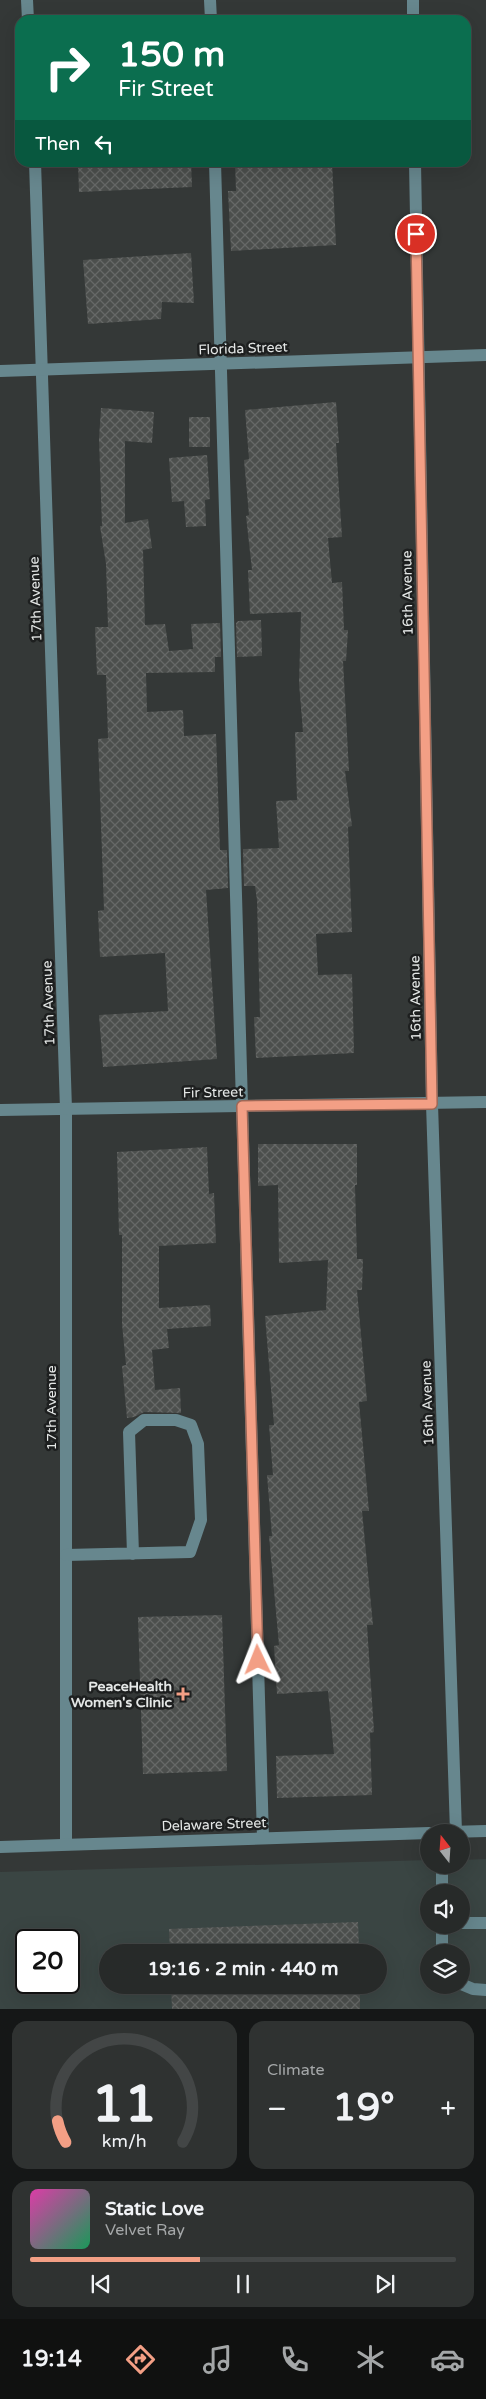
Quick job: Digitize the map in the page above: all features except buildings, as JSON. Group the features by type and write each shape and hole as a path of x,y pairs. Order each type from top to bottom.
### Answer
{"street":[{"path":"27,0 28,15"},
{"path":"210,0 211,15"},
{"path":"413,0 413,15"},
{"name":"17th Avenue","path":"35,167 66,1108 66,1844"},
{"path":"215,167 263,1838"},
{"name":"16th Avenue","path":"415,167 432,1104 456,1824"},
{"name":"Florida Street","path":"0,371 486,355"},
{"name":"Fir Street","path":"0,1110 486,1102"},
{"path":"66,1555 133,1554 190,1552 201,1520 198,1444 191,1425 176,1420 144,1420 129,1432 133,1554"},
{"path":"470,1832 486,1831"},
{"name":"Delaware Street","path":"0,1847 420,1833"},
{"path":"470,1923 486,1923"},
{"path":"470,1988 486,1990"}],"shaded area":[{"path":"486,1859 486,2009 0,2009 0,1872 420,1860 420,1874 470,1874 470,1860"}],"place":[{"name":"PeaceHealth Women's Clinic","path":"183,1694"}],"route":[{"path":"258,1660 242,1106 432,1104 416,234"}]}
